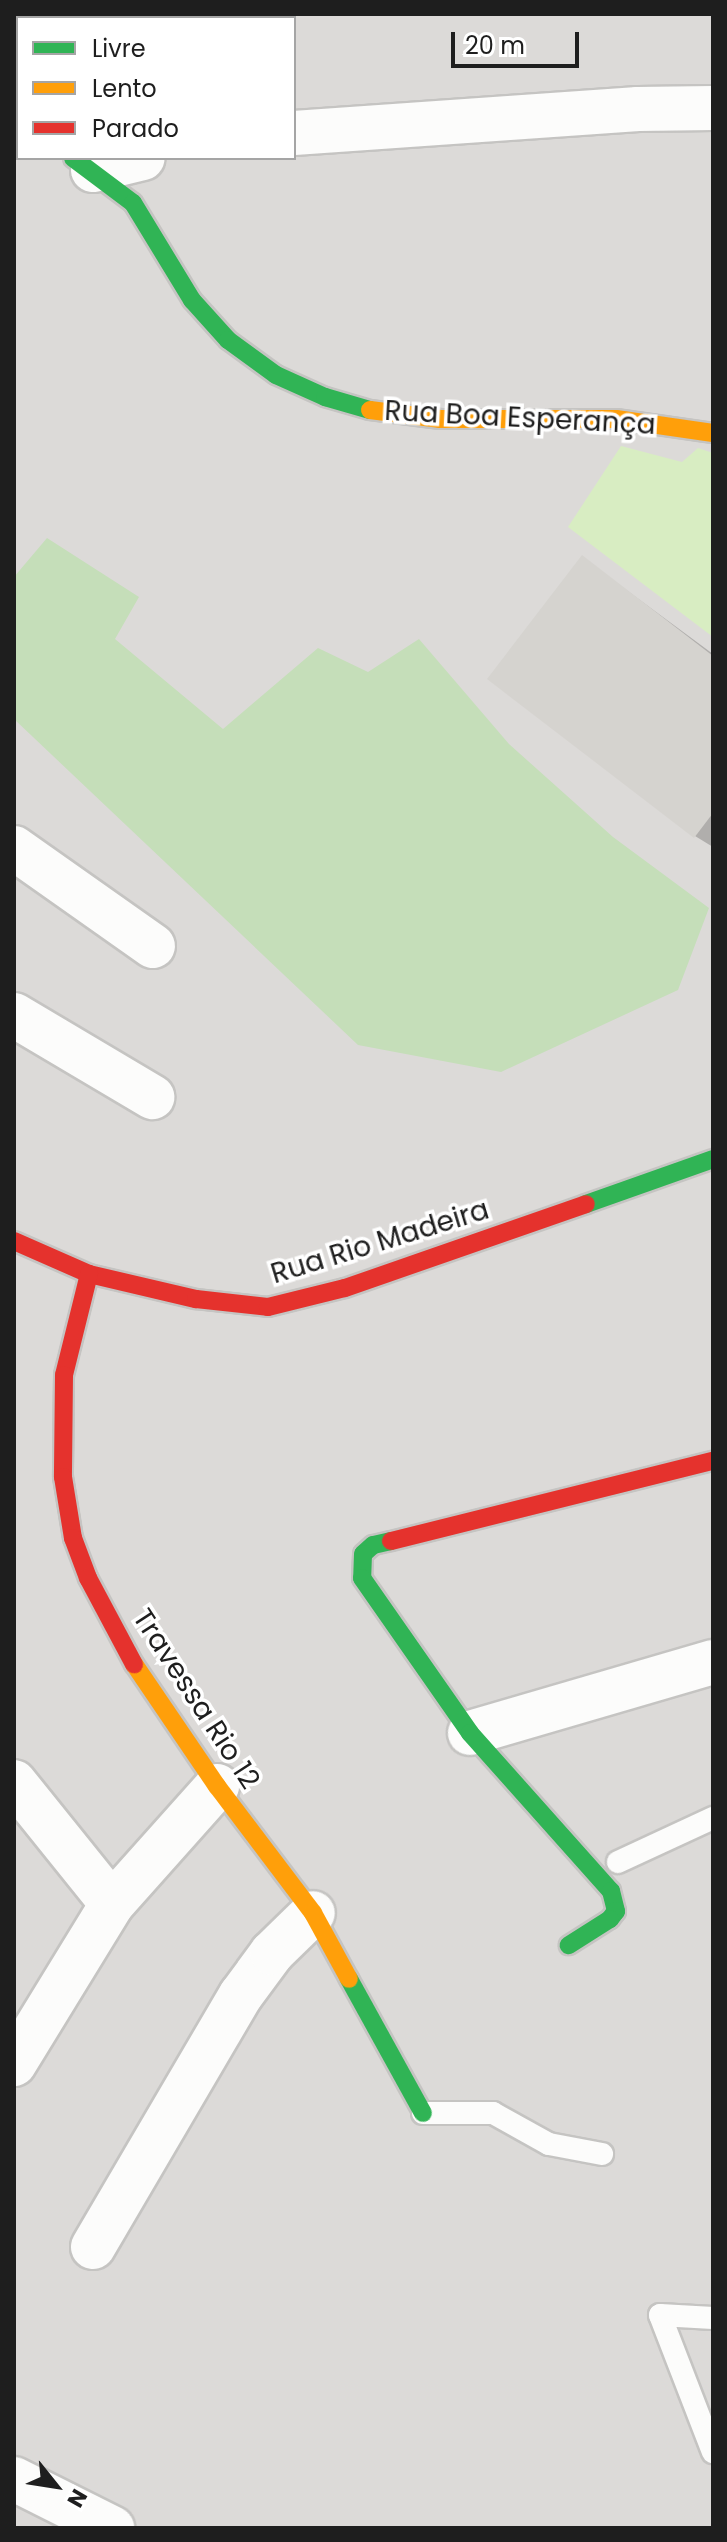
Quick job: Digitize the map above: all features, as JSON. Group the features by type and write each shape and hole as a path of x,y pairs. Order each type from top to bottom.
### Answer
{"street":[{"path":"296,133 638,109 713,108"},
{"name":"Rua Boa Esperança","path":"83,164 123,160"},
{"name":"Rua Boa Esperança","path":"83,164 133,203 192,300 228,340 276,375 325,397 380,413 440,419 616,419 713,433"},
{"path":"14,848 153,946"},
{"path":"14,1015 152,1097"},
{"name":"Rua Rio Madeira","path":"14,1241 89,1274 196,1299 268,1307 345,1288 713,1159"},
{"name":"Travessa Rio 12","path":"89,1274 64,1375 63,1477 73,1538 88,1578 136,1668 217,1786 313,1913 423,2113"},
{"path":"569,1945 610,1919 616,1911 611,1891 470,1733 362,1578 363,1554 373,1545 713,1461"},
{"path":"470,1733 713,1662"},
{"path":"14,1782 112,1904"},
{"path":"14,2064 112,1904 217,1786"},
{"path":"93,2247 241,1995 272,1953 313,1913"},
{"path":"14,2479 112,2528"}],"lane":[{"path":"618,1862 713,1818"},
{"path":"423,2113 493,2113 549,2144 602,2154"},
{"path":"713,2318 660,2315 713,2452"}],"shaded area":[{"path":"14,14 713,14 713,2528 14,2528"}],"green space":[{"path":"621,446 682,462 698,448 713,453 713,637 568,527"},
{"path":"47,538 139,597 115,639 223,729 318,648 368,672 419,639 509,744 613,837 709,908 678,990 501,1072 358,1045 14,719 14,577"}],"building":[{"path":"582,555 713,656 713,813 694,838 487,679"}],"traffic: fast":[{"path":"76,160 133,203 192,300 228,340 276,375 325,397 370,410"},
{"path":"586,1204 713,1159"},
{"path":"391,1541 373,1545 363,1554 362,1578 470,1733 611,1891 616,1911 610,1919 569,1945"},
{"path":"349,1979 423,2113"}],"traffic: slow":[{"path":"370,410 440,419 616,419 713,433"},
{"path":"134,1664 217,1786 313,1913 349,1979"}],"traffic: jam":[{"path":"14,1241 89,1274 196,1299 268,1307 345,1288 586,1204"},
{"path":"89,1274 64,1375 63,1477 73,1538 88,1578 134,1664"},
{"path":"391,1541 713,1461"}]}
